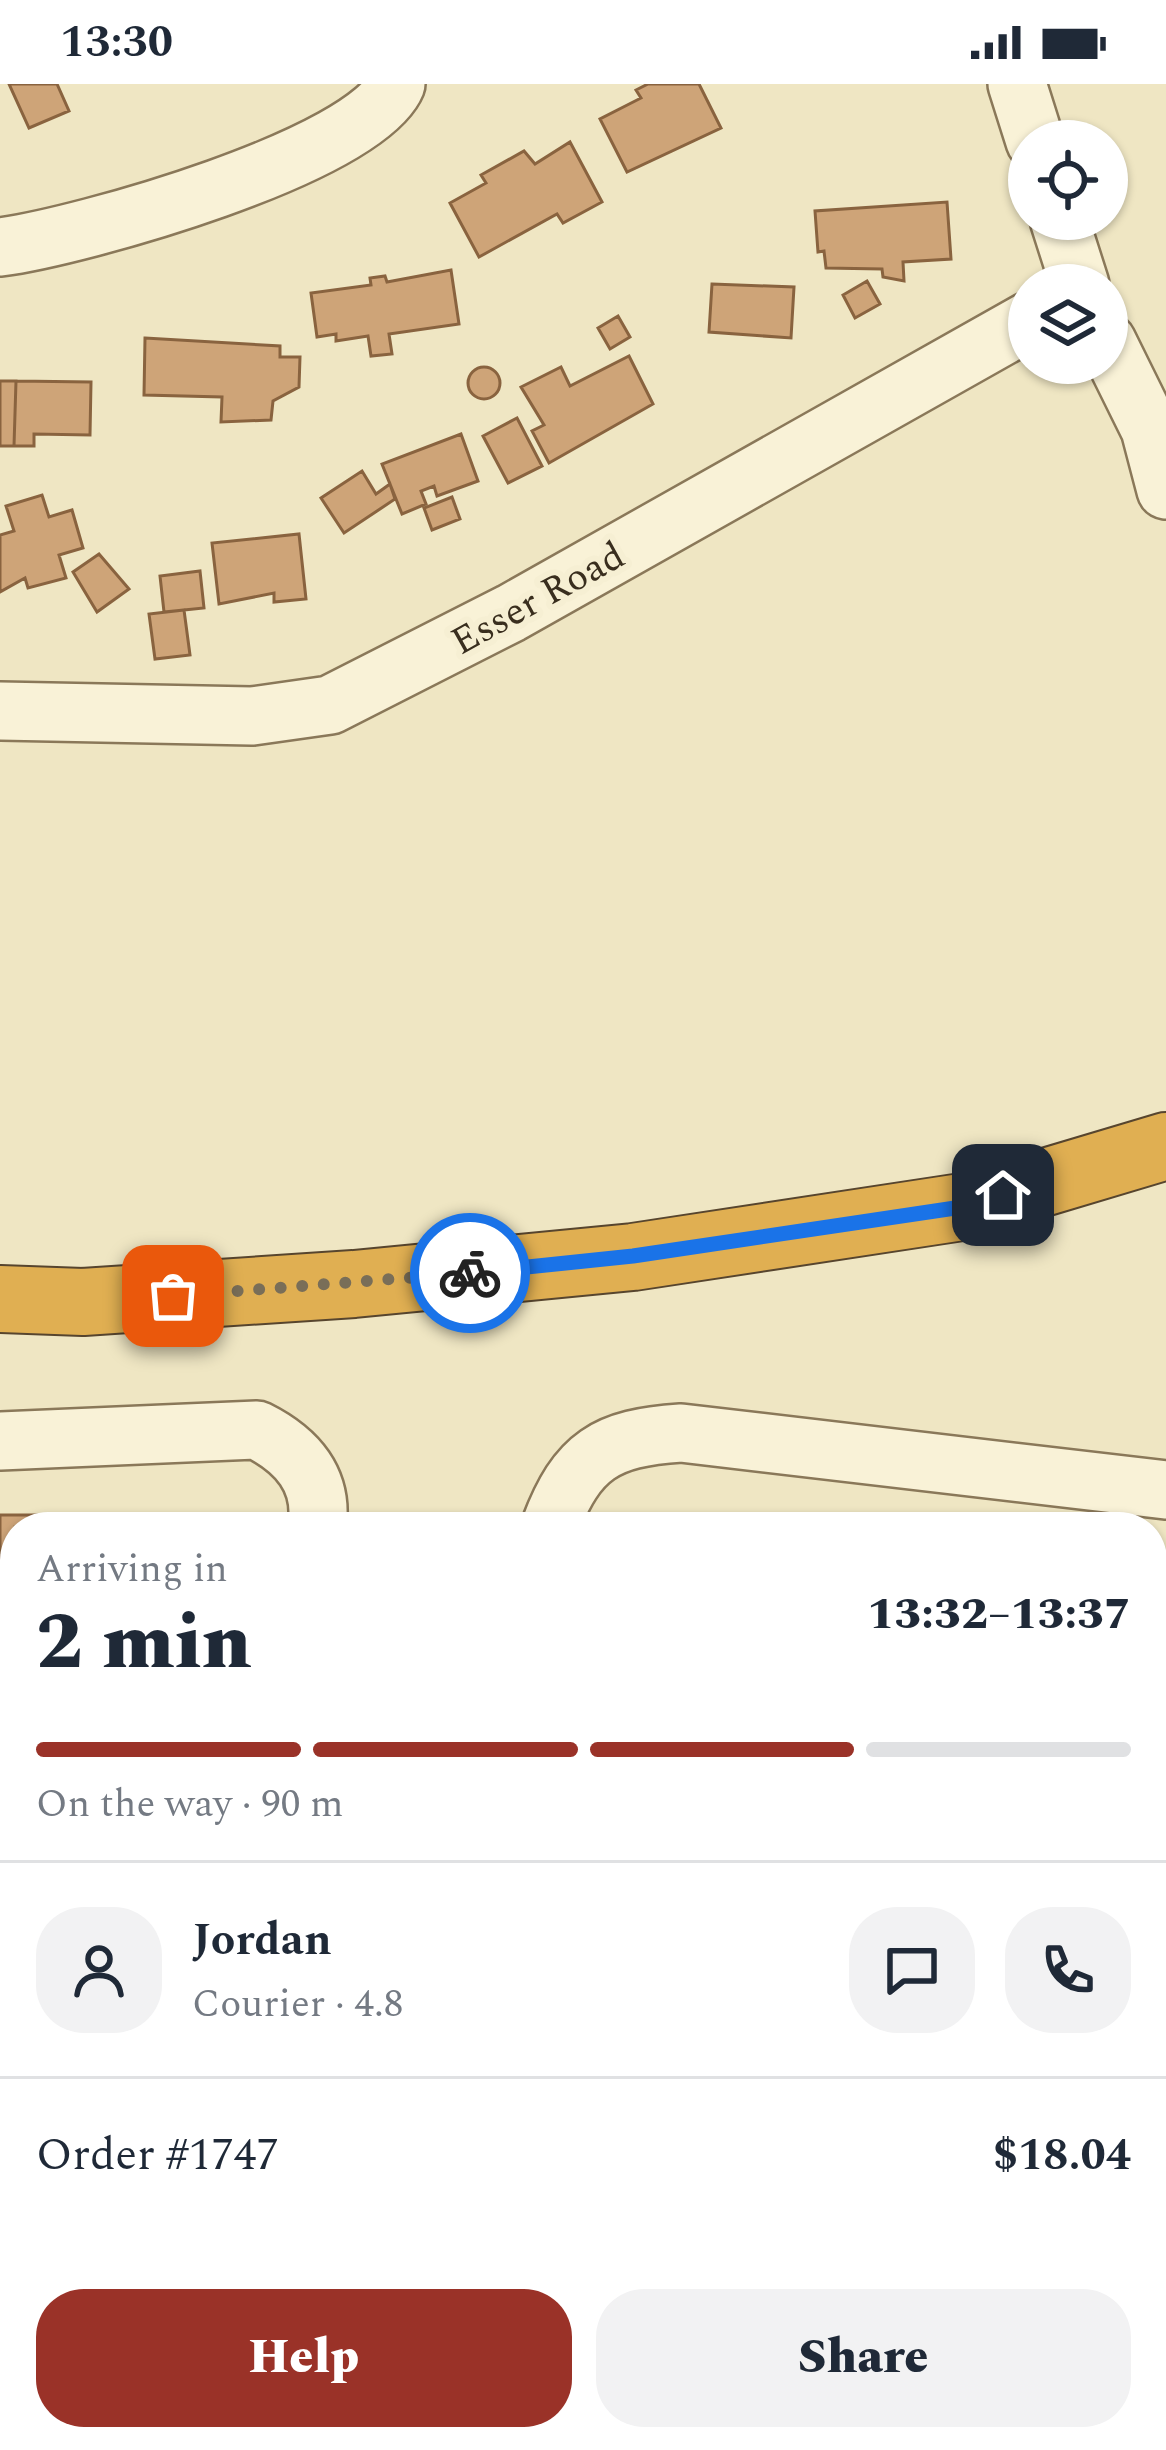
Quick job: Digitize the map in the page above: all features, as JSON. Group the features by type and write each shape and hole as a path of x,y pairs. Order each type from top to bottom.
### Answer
{"highway":[{"path":"0,1299 83,1302 354,1284 633,1256 962,1207 1166,1146"}],"street":[{"path":"0,247 125,220 260,171 387,105 396,84"},
{"path":"1017,84 1028,120"},
{"name":"Esser Road","path":"0,711 252,716 330,705 511,614 1008,333"},
{"path":"1128,375 1158,423 1166,490"},
{"path":"0,1442 257,1430 279,1441 308,1472 320,1512"},
{"path":"555,1512 562,1494 594,1456 619,1442 681,1432 1166,1490"}],"building":[{"path":"9,84 57,84 69,111 29,128"},
{"path":"648,84 699,84 721,128 627,172 600,119 641,98 636,90"},
{"path":"570,142 602,202 563,223 557,214 479,257 450,203 486,183 481,175 524,151 535,164"},
{"path":"947,202 951,259 903,262 904,281 883,277 882,269 826,268 824,251 818,252 815,211"},
{"path":"451,270 459,324 389,334 392,354 371,356 368,336 336,341 336,334 317,337 311,293 371,285 370,278 385,276 387,282"},
{"path":"867,281 880,304 855,318 843,295"},
{"path":"712,284 794,287 791,338 709,332"},
{"path":"618,316 630,337 610,349 598,328"},
{"path":"145,338 280,346 280,357 300,357 299,387 273,401 271,420 221,422 222,397 144,395"},
{"path":"629,356 653,404 549,463 532,431 544,425 521,387 561,367 570,386"},
{"path":"484,367 495,372 500,383 495,394 484,399 473,394 468,383 473,372"},
{"path":"0,381 16,381 14,446 0,446"},
{"path":"16,381 91,382 90,435 34,434 34,446 14,446"},
{"path":"517,418 542,466 508,483 483,436"},
{"path":"461,434 478,481 437,496 434,486 421,491 426,504 402,514 382,464"},
{"path":"362,471 376,494 390,484 395,499 344,533 321,498"},
{"path":"42,495 49,517 72,510 83,548 59,555 66,578 28,588 25,578 0,592 0,535 14,531 6,506"},
{"path":"452,497 460,519 432,530 424,508"},
{"path":"299,534 306,599 274,602 274,593 219,604 212,543"},
{"path":"99,554 129,589 97,612 73,572"},
{"path":"200,571 204,608 164,612 160,576"},
{"path":"184,610 190,655 155,659 149,614"}],"way so far":[{"path":"173,1296 470,1273"}],"route":[{"path":"470,1273 633,1256 962,1207 1003,1195"}]}
